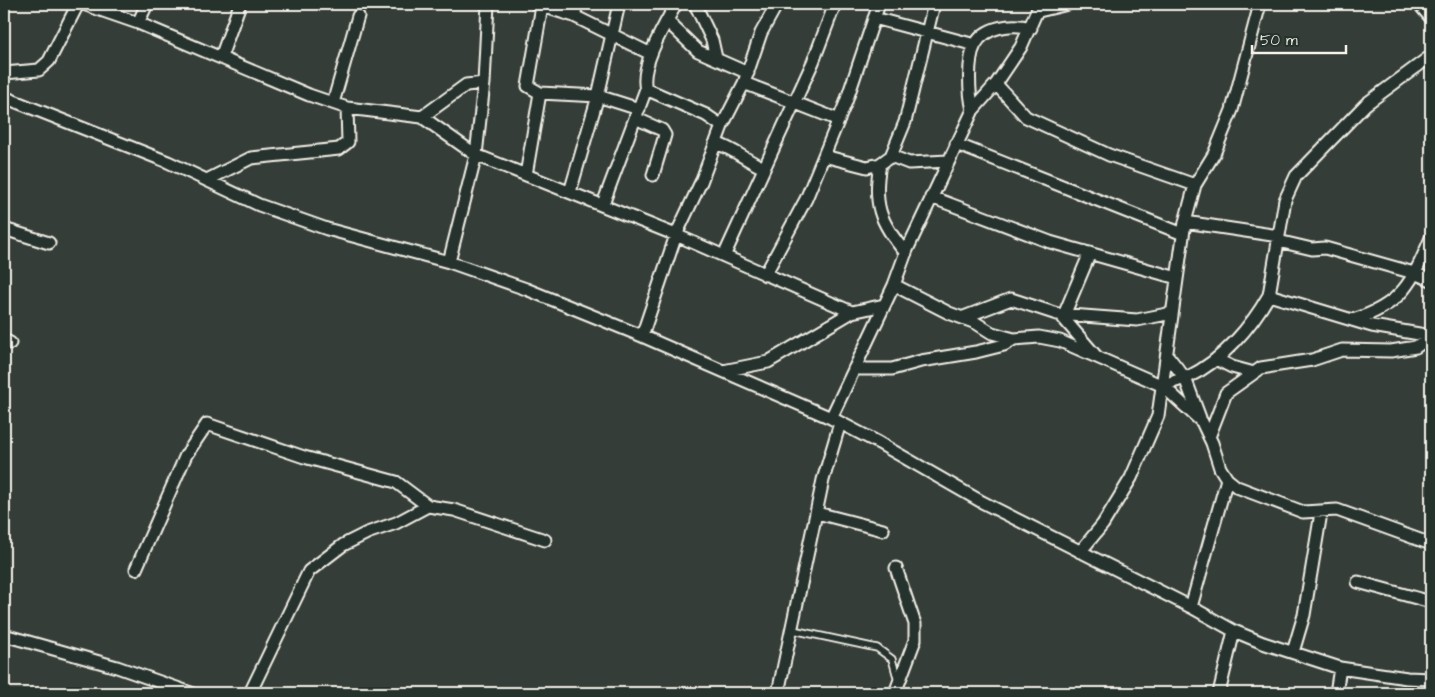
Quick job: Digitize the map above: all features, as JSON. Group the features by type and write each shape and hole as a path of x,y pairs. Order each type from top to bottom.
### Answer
{"street":[{"path":"4,73 39,70 49,60 78,4"},
{"path":"83,4 138,23 347,108 422,117 476,155 603,204 852,312"},
{"path":"138,23 147,4"},
{"path":"221,57 240,4"},
{"path":"449,262 476,155 484,83 488,4"},
{"path":"574,16 577,4"},
{"path":"570,192 598,96 619,4"},
{"path":"603,204 646,89 644,81 651,54 676,4"},
{"path":"695,4 712,40 716,58"},
{"path":"642,336 676,235 701,182 722,126 746,78 762,33 777,4"},
{"path":"724,256 813,62 835,4"},
{"path":"765,274 806,199 839,120 879,4"},
{"path":"824,156 867,167 880,164 891,156 906,122 934,4"},
{"path":"778,693 836,421 854,369 973,110 996,84 1030,28 1040,7 1068,4"},
{"path":"1080,552 1103,524 1131,478 1158,416 1185,222 1195,185 1214,154 1232,110 1260,4"},
{"path":"1419,4 1431,18"},
{"path":"651,54 574,16 539,5 528,86 540,92 598,96 637,114 662,130 665,135 653,175"},
{"path":"333,103 358,16"},
{"path":"874,18 975,45"},
{"path":"667,21 698,51 716,58 746,78 794,102 839,120"},
{"path":"973,110 968,93 975,45 985,34 1004,25 1030,28"},
{"path":"1163,386 1185,378 1216,359 1258,315 1269,294 1286,200 1296,176 1366,104 1431,56"},
{"path":"422,117 466,85 484,83"},
{"path":"996,84 1026,116 1109,156 1195,185"},
{"path":"646,89 706,115 722,126"},
{"path":"526,175 540,92"},
{"path":"4,97 208,180 260,205 318,226 449,262 526,289 723,371 836,421 982,502 1191,607 1234,631 1340,668 1408,678 1431,679"},
{"path":"208,180 251,158 339,149 348,142 347,108"},
{"path":"715,143 725,146 748,162 764,168"},
{"path":"956,144 1183,234"},
{"path":"891,156 909,162 948,161"},
{"path":"880,164 876,189 882,218 906,253"},
{"path":"932,197 1050,242 1177,278"},
{"path":"1185,222 1279,239 1303,248 1325,248 1414,273 1431,280"},
{"path":"4,229 49,243"},
{"path":"1353,320 1374,314 1401,295 1431,238"},
{"path":"1090,253 1064,319 1098,358"},
{"path":"894,285 949,313 964,317 992,333 1014,339 1039,337 1060,341 1163,386 1202,422"},
{"path":"1269,294 1372,326 1431,336"},
{"path":"964,317 1011,299 1064,315 1137,320 1172,313"},
{"path":"723,371 768,362 852,312 884,305"},
{"path":"1209,437 1226,393 1261,368 1312,360 1342,350 1391,351 1416,347 1431,336"},
{"path":"854,369 892,369 921,361 976,352 1004,345 1014,339"},
{"path":"1167,355 1185,378 1220,468 1227,479 1237,486 1303,512 1321,513 1337,510 1431,544"},
{"path":"1216,359 1232,367 1254,373"},
{"path":"136,569 186,456 207,424 304,457 396,482 428,506 454,510 545,540"},
{"path":"1191,607 1227,479"},
{"path":"250,693 309,572 343,545 367,533 396,523 428,506"},
{"path":"817,513 883,530"},
{"path":"1293,652 1304,615 1321,513"},
{"path":"896,568 915,624 915,640 897,689"},
{"path":"1358,582 1431,602"},
{"path":"1219,693 1234,631"},
{"path":"4,635 117,667 191,693"},
{"path":"1336,693 1340,668"}],"lane":[{"path":"792,630 877,648 892,659 897,689"}]}
